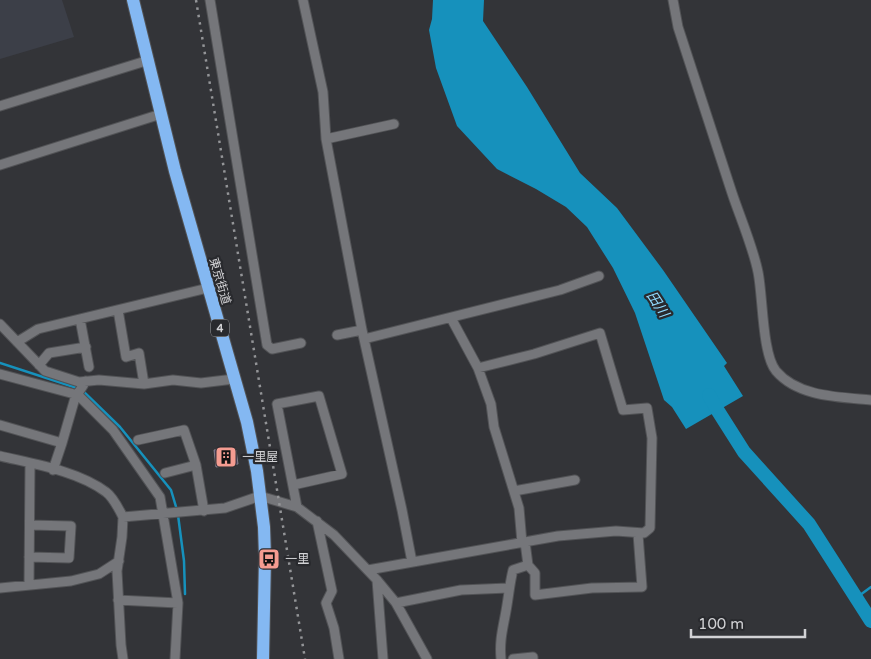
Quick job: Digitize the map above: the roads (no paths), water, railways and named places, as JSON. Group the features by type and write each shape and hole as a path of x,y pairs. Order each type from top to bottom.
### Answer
{"highway":[{"name":"東京街道","path":"134,1 179,187 247,422 260,496 265,557 263,659"}],"street":[{"path":"210,0 266,345 272,350 301,343"},
{"path":"303,0 322,92 326,139 362,330 412,562"},
{"path":"673,0 678,27 758,271 766,338 774,369 798,389 871,400"},
{"path":"0,106 149,60"},
{"path":"0,165 161,114"},
{"path":"326,139 394,124"},
{"path":"364,340 560,290 599,276"},
{"path":"17,342 38,329 208,288"},
{"path":"118,310 126,357 139,353 144,384"},
{"path":"450,318 478,368 491,404 494,427 519,508 528,566 535,572 535,595 592,588 642,587 638,534"},
{"path":"80,319 90,367"},
{"path":"0,324 45,371 79,382 86,383 99,380 144,384 173,380 201,383 234,379"},
{"path":"337,336 362,330"},
{"path":"368,570 558,536 616,531 638,534 644,533 650,528 652,438 647,408 623,410 600,333 534,354 478,368"},
{"path":"39,365 49,353 86,347"},
{"path":"0,374 78,394 114,430 160,497 178,603 175,659"},
{"path":"53,470 78,394 86,383"},
{"path":"292,485 342,474 319,396 277,404 292,485 297,507"},
{"path":"0,425 62,444"},
{"path":"138,440 184,430 196,465 204,511"},
{"path":"0,456 78,476 107,492 119,509 123,517 117,571 120,645 123,659"},
{"path":"29,585 30,464"},
{"path":"165,473 196,465"},
{"path":"514,491 576,480"},
{"path":"123,517 225,508 260,496 297,507 334,535 377,580 396,603 427,659"},
{"path":"317,521 332,591 326,603 334,628 339,659"},
{"path":"29,557 69,558 71,526 30,525"},
{"path":"0,588 71,581 99,574 119,560"},
{"path":"502,659 500,642 508,604 508,588 514,570 528,566"},
{"path":"377,580 383,659"},
{"path":"396,603 461,590 508,588"},
{"path":"118,600 178,603"},
{"path":"513,659 533,657 534,659"}],"water":[{"path":"433,0 484,0 483,21 527,87 580,173 617,208 663,270 727,363 724,366 743,396 686,429 672,407 664,400 635,313 613,268 587,227 566,207 497,169 457,126 436,68 429,30 432,19"}],"waterway":[{"path":"0,363 77,388 85,393 120,427 171,490 177,510"},
{"name":"田川","path":"709,395 744,452 809,524 871,621"},
{"path":"178,515 184,561 185,594"},
{"path":"856,598 871,587"}],"railway":[{"path":"196,0 305,659"}],"place":[{"name":"一里屋","path":"226,457"},
{"name":"一里","path":"269,559"}]}
